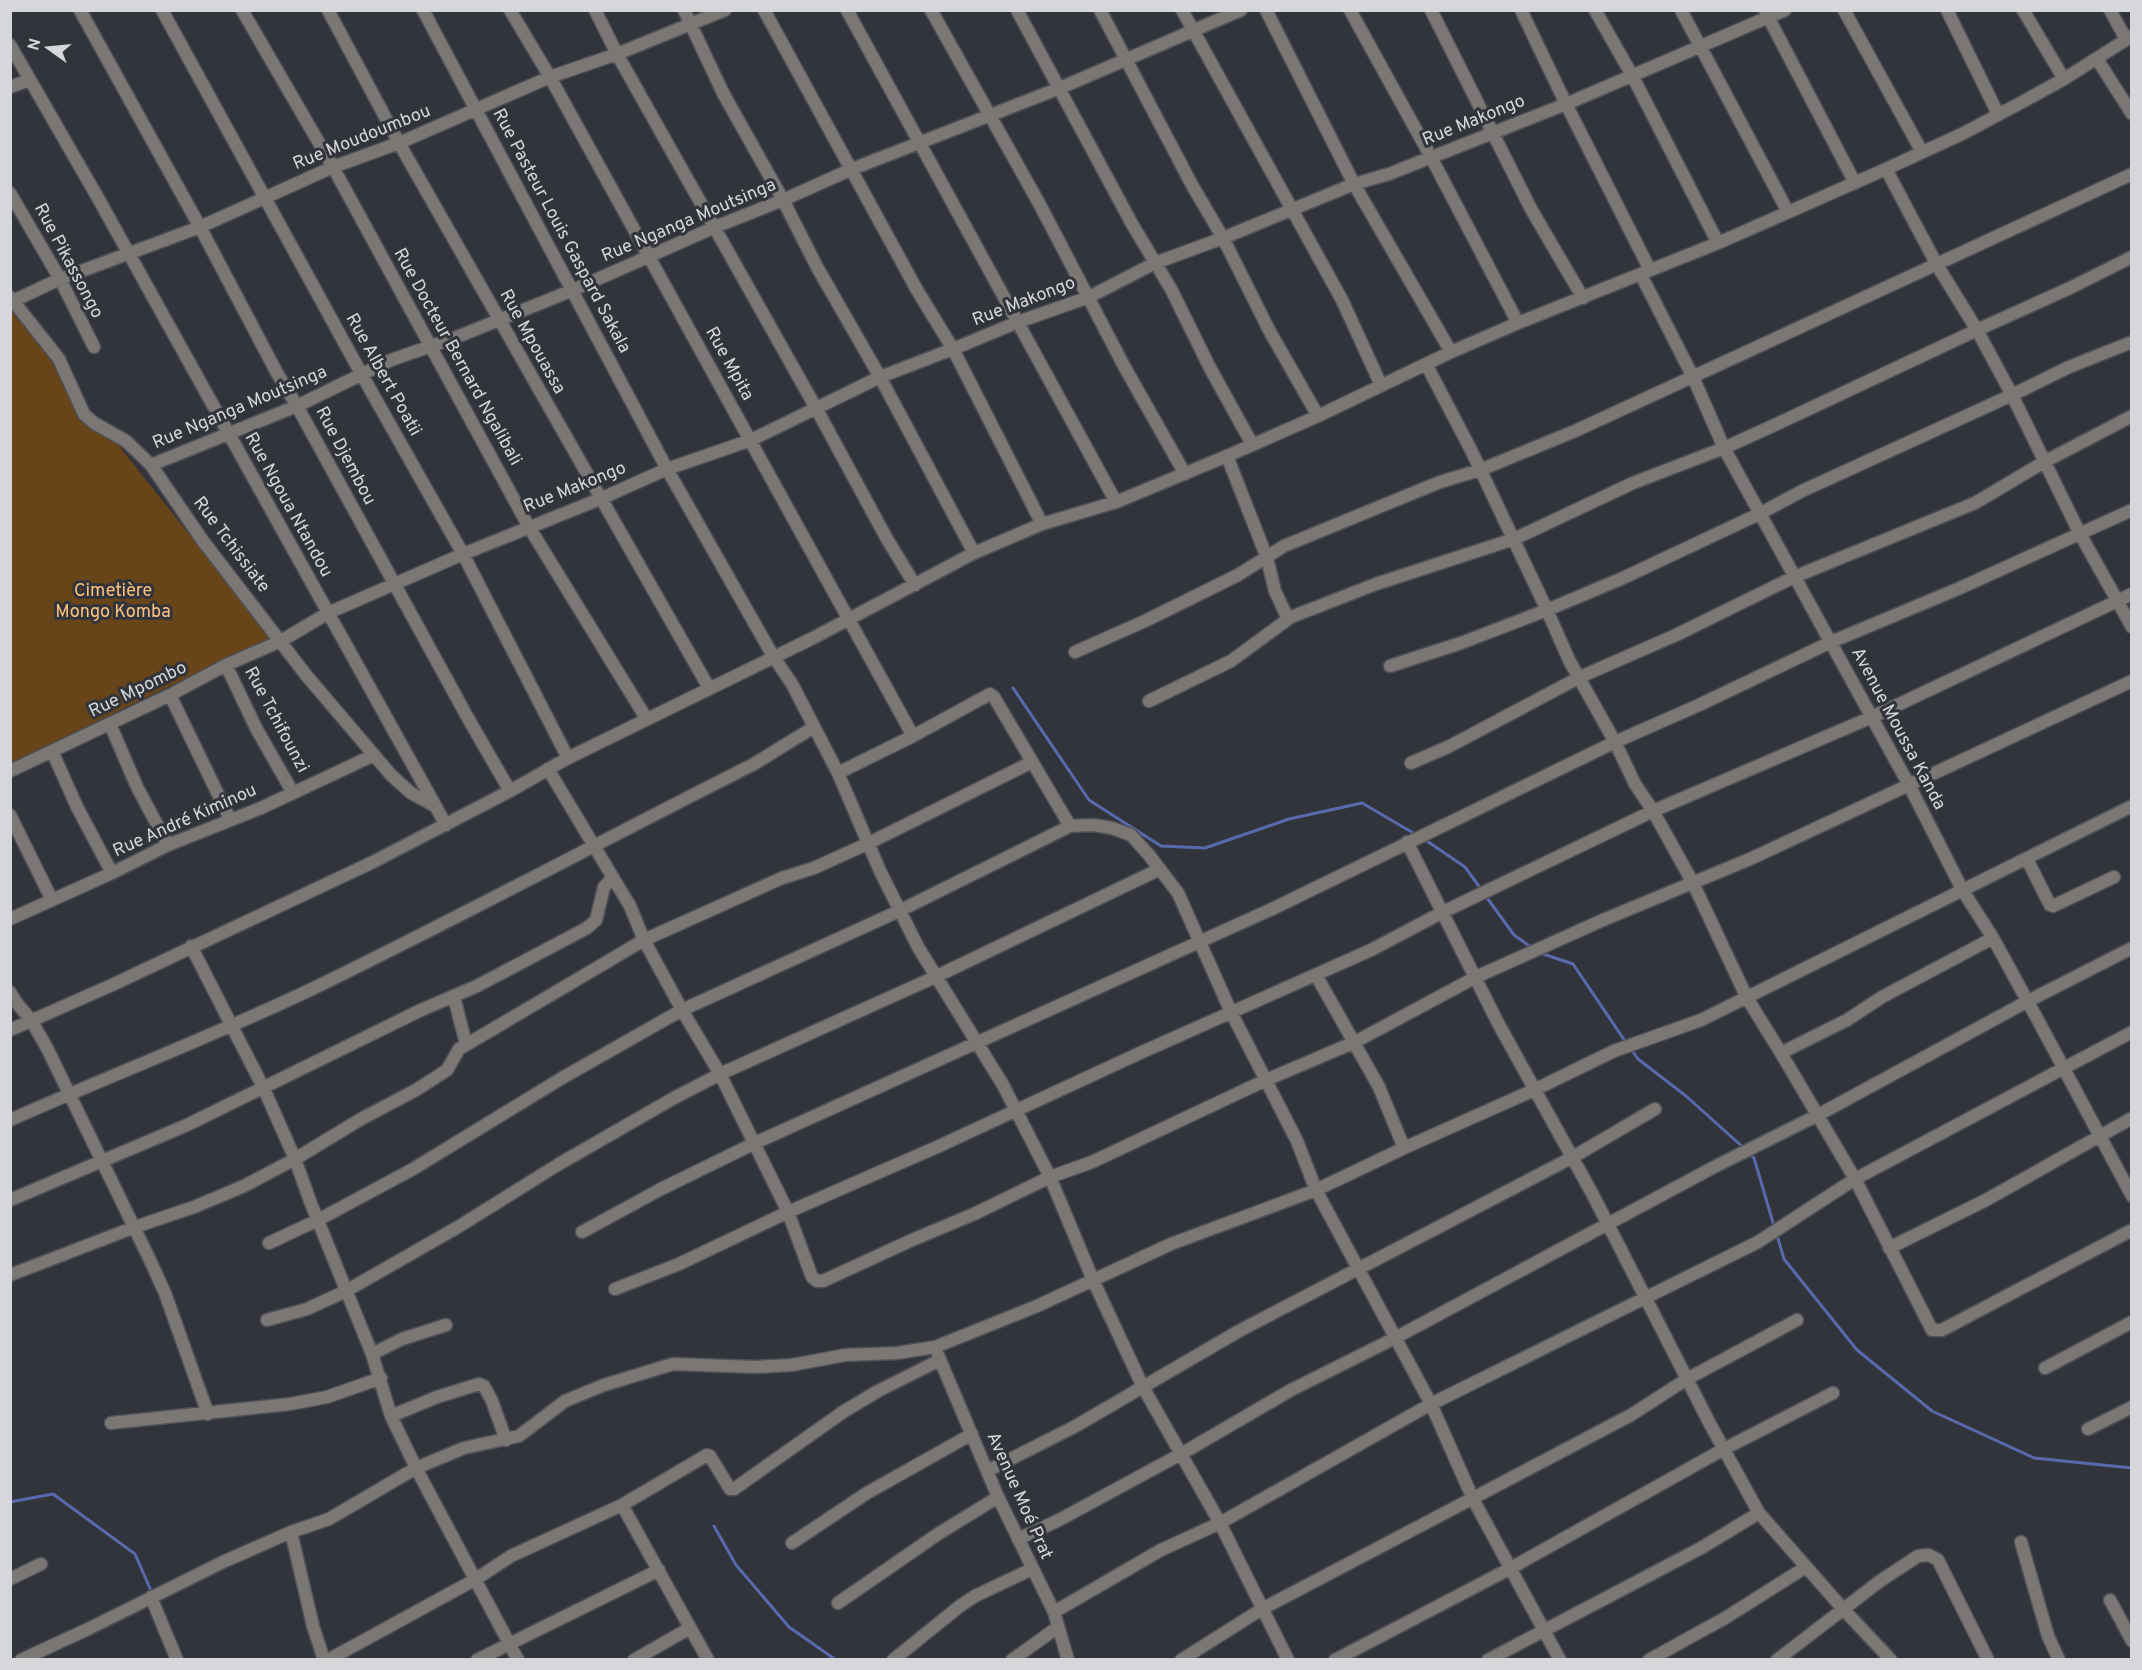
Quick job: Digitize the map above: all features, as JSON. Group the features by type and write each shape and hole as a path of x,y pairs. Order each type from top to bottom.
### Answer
{"street":[{"name":"Rue Djembou","path":"80,10 200,227 277,373 510,791"},
{"name":"Rue Albert Poatii","path":"162,10 463,554 568,758"},
{"name":"Rue Docteur Bernard Ngalibali","path":"242,10 333,167 529,526 646,718"},
{"name":"Rue Mpouassa","path":"328,10 498,319 709,688"},
{"name":"Rue Pasteur Louis Gaspard Sakala","path":"423,10 474,110 573,290 667,469 773,656 792,684 838,773 899,911 935,977 1004,1085 1050,1178 1093,1280 1143,1387 1220,1523 1288,1659"},
{"name":"Rue Mpita","path":"510,10 550,77 913,736"},
{"path":"595,10 617,54 887,539 915,585"},
{"path":"684,10 723,93 974,553"},
{"name":"Rue Moudoumbou","path":"12,299 200,227 333,167 399,142 550,77 617,54 725,10"},
{"path":"764,10 917,290 953,349 1042,524"},
{"path":"847,10 1116,502"},
{"path":"931,10 1040,205 1124,366 1185,474"},
{"path":"1017,10 1132,224 1172,289 1210,368 1252,444"},
{"path":"1100,10 1223,238 1269,330 1318,416"},
{"path":"1182,10 1342,300 1381,385"},
{"name":"Rue Nganga Moutsinga","path":"151,465 297,406 391,360 430,347 573,290 852,169 1060,88 1241,10"},
{"path":"1266,10 1354,184 1450,352"},
{"path":"1350,10 1431,157 1518,323"},
{"path":"1431,10 1531,209 1583,298"},
{"name":"Avenue Moussa Kanda","path":"1521,10 1646,273 1724,448 1909,785 1964,891 2028,1001 2132,1196"},
{"path":"1596,10 1718,243"},
{"path":"1681,10 1788,212"},
{"name":"Rue Makongo","path":"281,641 328,614 394,584 667,469 751,440 880,377 1018,322 1089,297 1155,263 1223,238 1354,184 1389,174 1633,77 1768,14 1785,10"},
{"path":"1844,10 1922,152"},
{"path":"1947,10 1998,114"},
{"path":"2023,10 2064,79"},
{"path":"10,1030 112,985 372,862 446,825 568,758 849,619 974,553 1042,524 1116,502 1185,474 1318,416 1450,352 1718,243 1922,152 2064,79 2129,38 2110,10"},
{"path":"1768,14 1855,183"},
{"name":"Rue Ngoua Ntandou","path":"10,45 446,825"},
{"path":"2097,59 2132,114"},
{"path":"10,87 29,80"},
{"path":"1886,169 1937,265 1977,330 2012,395 2080,534 2132,627"},
{"path":"1075,652 1144,621 1267,558 1284,546 1440,482 1480,470 1575,431 2132,174"},
{"name":"Rue Pikassongo","path":"10,194 60,279 93,347"},
{"path":"1149,701 1231,661 1288,619 1376,584 1514,539 1633,483 1724,448 2132,257"},
{"name":"Rue Tchissiate","path":"12,299 59,359 84,414 94,423 126,441 151,465 203,541 306,675 391,775 411,793 436,807"},
{"path":"1390,666 1461,643 1623,578 1761,513 1802,491 2069,367 2132,342"},
{"path":"1426,364 1514,539 1569,660 1692,883 1747,998 1855,1179 1932,1330 1942,1330 2132,1230"},
{"path":"1411,764 1450,747 1580,677 1676,635 1794,577 1975,503 2044,462 2132,416"},
{"path":"1227,456 1267,558 1275,591 1288,619"},
{"path":"582,1232 755,1143 1272,909 1615,742 1831,642 2132,510"},
{"path":"615,1289 680,1264 788,1212 1371,950 1443,912 1653,811 1872,717 2132,594"},
{"name":"Rue Mpombo","path":"10,771 170,695 226,665 281,641"},
{"name":"Rue Tchifounzi","path":"226,665 256,728 293,793"},
{"path":"548,769 630,906 644,940 720,1074 788,1212 812,1277 817,1281 823,1281 1050,1178 1092,1162 1266,1080 1355,1042 1476,977 1603,920 1750,859 2132,681"},
{"path":"838,773 990,694 994,697 1070,826"},
{"path":"170,695 230,819"},
{"path":"110,724 137,787 168,845"},
{"path":"10,1120 159,1058 312,989 754,764 814,727"},
{"path":"52,751 77,807 112,873"},
{"name":"Rue André Kiminou","path":"10,918 112,873 168,845 261,808 374,755"},
{"path":"10,1275 194,1207 244,1186 416,1090 447,1070 459,1049 466,1044 644,940 782,878 814,868 869,843 1032,762"},
{"path":"21,1659 225,1561 291,1532 329,1519 416,1468 464,1448 519,1436 565,1401 604,1385 673,1364 755,1367 792,1365 845,1355 897,1353 935,1347 1037,1306 1171,1244 1316,1190 1614,1051 1701,1020 2132,806"},
{"path":"10,815 52,900"},
{"path":"269,1243 318,1220 413,1169 562,1078 682,1010 899,911 1070,826 1094,825 1112,828 1131,835 1178,893 1201,940 1231,1012 1297,1141 1316,1190 1431,1404 1473,1499 1560,1659"},
{"path":"1407,842 1498,1023 1573,1157 1759,1513 1889,1659"},
{"path":"2027,859 2050,905 2053,906 2114,877"},
{"path":"267,1320 308,1309 346,1291 458,1227 559,1164 720,1074 935,977 1160,869"},
{"path":"10,1200 187,1125 264,1089 419,1011 454,997 587,927 596,920 604,887 613,877"},
{"path":"1781,1053 1847,1020 1882,997 1993,939"},
{"path":"191,946 264,1089 295,1159 381,1378 391,1416 416,1468 518,1659"},
{"path":"1018,1539 1059,1520 1181,1454 1291,1390 1395,1338 1716,1166 1818,1115 2028,1001 2132,948"},
{"path":"1316,975 1379,1087 1404,1148"},
{"path":"10,992 31,1020 135,1227 165,1293 208,1414"},
{"path":"454,997 466,1044"},
{"path":"1054,1612 1161,1550 1220,1523 1431,1404 1758,1242 1855,1179 2132,1032"},
{"path":"987,1471 1074,1427 1239,1331 1573,1157 1655,1109"},
{"path":"1889,1248 1986,1200 2098,1135 2132,1118"},
{"path":"1181,1659 1262,1609 1631,1415 1687,1379 1797,1320"},
{"path":"2045,1368 2132,1322"},
{"path":"372,1354 402,1339 446,1324"},
{"name":"Avenue Moé Prat","path":"935,1347 998,1497 1054,1612 1068,1659"},
{"path":"328,1659 477,1579 511,1557 622,1504 707,1455 710,1456 730,1489 734,1489 843,1412 878,1391 940,1360"},
{"path":"111,1423 208,1414 327,1397 381,1378"},
{"path":"391,1416 437,1397 479,1384 484,1386 492,1401 506,1440"},
{"path":"1335,1659 1511,1568 1724,1449 1833,1393"},
{"path":"2088,1429 2132,1407"},
{"path":"792,1543 867,1493 972,1434"},
{"path":"838,1604 938,1534 998,1497"},
{"path":"622,1504 708,1659"},
{"path":"1488,1659 1701,1548 1759,1513"},
{"path":"291,1532 313,1626 324,1659"},
{"path":"2020,1542 2048,1636 2060,1659"},
{"path":"1777,1659 1880,1581 1918,1556 1929,1555 1938,1560 1988,1659"},
{"path":"10,1579 41,1564"},
{"path":"1649,1659 1725,1618 1806,1568"},
{"path":"893,1659 960,1606 1032,1569"},
{"path":"477,1659 659,1570"},
{"path":"151,1597 177,1659"},
{"path":"2110,1600 2132,1641"},
{"path":"1012,1659 1058,1627"},
{"path":"634,1659 690,1628"}],"green space":[{"name":"Cimetière Mongo Komba","path":"10,309 271,637 11,763 10,763"}],"waterway":[{"path":"1013,688 1089,800 1161,846 1205,848 1289,819 1362,803 1415,834"},
{"path":"1424,839 1465,867 1481,889"},
{"path":"1485,895 1514,935 1532,948"},
{"path":"1540,953 1573,964 1627,1044"},
{"path":"1631,1049 1638,1059 1686,1096 1745,1149"},
{"path":"1749,1154 1754,1158 1774,1226"},
{"path":"1777,1235 1784,1259 1857,1350 1932,1411 2034,1458 2132,1468"},
{"path":"10,1502 53,1494 135,1554 152,1593"},
{"path":"714,1526 736,1565 789,1627 836,1660"}]}
